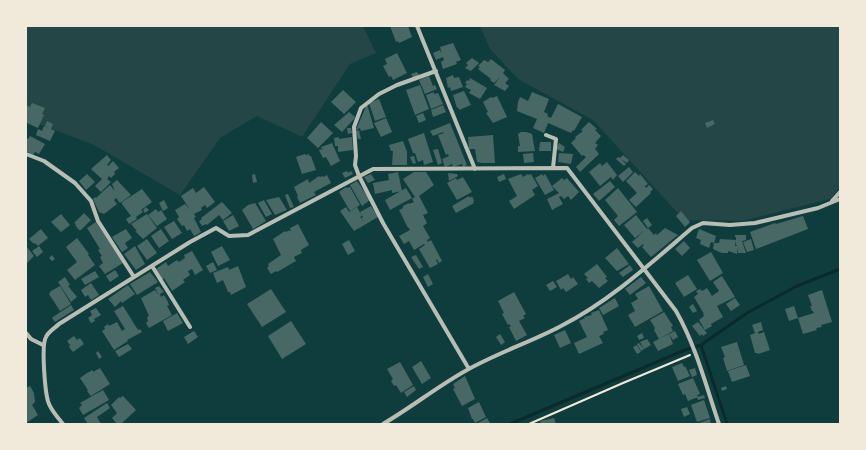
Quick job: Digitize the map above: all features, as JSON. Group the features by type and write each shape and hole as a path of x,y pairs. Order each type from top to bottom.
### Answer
{"street":[{"path":"418,26 475,169"},
{"path":"436,71 397,85 379,94 362,108 354,127 356,165 359,176 384,223 469,369"},
{"path":"546,135 556,139 552,168"},
{"path":"26,154 44,161 75,183 91,201 98,221 134,277"},
{"path":"63,424 49,404 46,391 43,345 46,336 59,324 190,242 216,228 229,236 248,235 373,169 552,168 566,168 676,311 691,342 719,424"},
{"path":"832,201 840,192"},
{"path":"383,424 402,413 435,389 469,369 562,326 612,295 692,228 703,222 730,225 755,223 818,208 840,199"},
{"path":"152,266 190,327"},
{"path":"26,333 31,339 43,345"}],"path":[{"path":"528,424 694,352"}],"shaded area":[{"path":"26,26 363,26 376,53 350,64 302,137 257,116 220,138 180,195 94,145 26,119"},
{"path":"480,26 840,26 840,187 830,199 742,221 684,220 593,120 518,79 490,49"}],"building":[{"path":"390,26 408,26 412,37 399,43 398,41 396,42"},
{"path":"453,43 461,60 456,62 457,64 443,69 441,62 444,60 443,57 436,60 433,53 440,50 442,54 440,47"},
{"path":"397,53 407,73 393,80 391,76 389,77 383,66 387,64 385,59"},
{"path":"472,58 479,63 471,71 465,68 468,65 466,63"},
{"path":"491,59 505,70 503,73 509,79 505,83 509,86 505,91 494,85 500,77 494,83 478,69 480,67 478,66 484,60 488,62"},
{"path":"417,72 419,75 413,78 411,74"},
{"path":"453,75 454,78 459,77 463,87 451,91 450,87 448,88 446,78"},
{"path":"429,76 433,86 435,85 437,89 425,94 419,80"},
{"path":"470,78 487,88 480,99 469,93 471,90 465,87 467,84 465,83 467,80 469,81"},
{"path":"420,85 429,109 415,115 406,90"},
{"path":"343,90 356,102 344,114 331,102"},
{"path":"464,91 471,105 459,110 453,95"},
{"path":"434,92 434,94 438,93 443,104 431,109 426,95"},
{"path":"532,92 549,99 544,112 551,118 558,104 582,117 574,131 573,130 571,133 548,123 544,133 533,128 537,119 517,111 520,97 528,101"},
{"path":"497,96 507,117 493,123 486,113 488,112 483,102 491,97"},
{"path":"379,99 386,117 375,121 369,103"},
{"path":"32,103 45,108 42,114 44,115 38,128 27,123 26,120 26,105 30,107"},
{"path":"367,104 374,128 361,131 360,128 356,130"},
{"path":"443,105 446,112 433,117 431,110"},
{"path":"349,112 355,117 342,132 334,125"},
{"path":"423,113 426,120 419,123 416,116"},
{"path":"386,118 392,132 381,137 374,123"},
{"path":"713,120 715,124 707,128 705,123"},
{"path":"47,121 53,124 51,129 55,131 50,141 36,135 38,129 42,131 44,126 49,128 45,126"},
{"path":"321,122 333,133 318,148 307,138"},
{"path":"589,122 597,129 595,130 601,136 595,143 598,145 595,149 599,154 580,172 576,167 586,157 583,155 582,156 571,143 576,138 575,137 583,131 581,130"},
{"path":"450,123 467,165 463,167 462,164 453,167 452,164 445,167 442,159 449,156 448,154 446,155 438,135 444,133 443,132 433,136 430,131"},
{"path":"347,128 351,128 352,133 348,134"},
{"path":"359,130 361,139 358,139 356,131"},
{"path":"521,132 532,134 535,151 518,152 518,146 520,146 518,134"},
{"path":"424,133 433,162 424,165 423,160 418,162 408,139"},
{"path":"493,135 495,163 477,162 475,149 469,149 468,137"},
{"path":"30,136 45,144 39,154 35,152 33,155 26,151 26,138 28,139"},
{"path":"339,137 339,139 352,137 353,150 338,152 338,146 335,146 334,138"},
{"path":"403,141 407,152 407,165 392,165 393,151 391,151 389,145"},
{"path":"540,142 551,142 551,151 539,151"},
{"path":"332,143 340,161 331,166 326,157 323,158 319,150 323,150 321,147"},
{"path":"559,143 565,147 563,152 556,149"},
{"path":"438,149 442,163 438,165 433,150"},
{"path":"533,153 534,162 524,163 523,154"},
{"path":"559,153 573,154 571,164 558,162"},
{"path":"309,154 309,156 311,156 316,170 302,174 296,157"},
{"path":"107,155 111,160 107,165 108,166 113,161 119,168 114,172 115,174 111,178 109,176 107,179 111,182 101,192 95,186 102,179 91,169"},
{"path":"623,155 629,160 627,163 621,159 626,164 624,166 616,159"},
{"path":"414,156 416,163 413,164 410,157"},
{"path":"607,162 617,175 613,180 611,177 600,186 589,172 600,163 602,166"},
{"path":"629,167 633,172 623,182 618,176"},
{"path":"347,171 348,173 351,171 353,174 345,178 342,173"},
{"path":"398,172 402,191 392,193 392,190 375,194 373,183 389,180 388,174"},
{"path":"414,172 426,172 434,185 419,196 428,213 423,215 427,223 423,226 430,238 427,240 428,242 431,240 442,261 439,263 437,259 438,264 430,268 419,249 425,245 424,244 414,250 409,241 404,244 399,236 410,230 399,210 403,208 403,206 414,202 412,199 415,197 403,179"},
{"path":"635,172 639,176 640,174 648,184 645,186 646,188 649,185 653,189 650,192 651,193 636,207 629,200 637,193 626,181"},
{"path":"448,173 457,174 458,176 449,181"},
{"path":"87,174 95,182 86,190 79,181"},
{"path":"255,174 257,182 253,183 252,175"},
{"path":"371,174 375,180 368,183 364,177"},
{"path":"504,174 506,179 499,182 497,177"},
{"path":"521,174 523,177 531,174 538,186 532,190 535,195 514,209 509,201 517,196 508,179"},
{"path":"542,174 543,176 545,174 554,190 545,195 535,178"},
{"path":"327,175 331,183 314,192 316,195 300,203 294,187 308,179 309,183 319,176 323,177"},
{"path":"463,177 472,192 457,200 447,183 456,178 457,180"},
{"path":"562,178 564,180 567,178 579,192 571,200 568,196 564,199 561,196 559,197 563,204 552,210 547,199 559,193 552,186"},
{"path":"117,180 131,195 120,203 116,198 114,200 117,204 104,214 99,212 93,199 110,185 115,191 112,184"},
{"path":"357,181 370,200 362,206 350,185"},
{"path":"610,181 615,187 599,201 593,194"},
{"path":"204,187 215,202 207,208 205,205 201,208 202,210 194,214 196,217 194,218 201,232 194,236 190,229 187,231 184,225 182,226 177,219 179,217 175,210 185,204 190,210 181,196 193,188 196,193"},
{"path":"346,187 350,187 360,205 350,211 339,192"},
{"path":"406,188 412,198 390,210 385,200"},
{"path":"618,188 637,212 619,226 614,220 618,216 605,200"},
{"path":"142,189 152,202 141,210 143,212 136,217 137,219 129,224 126,219 131,216 122,202"},
{"path":"288,194 294,207 290,208 285,195"},
{"path":"469,196 470,198 472,196 474,203 456,213 452,206"},
{"path":"279,197 287,210 275,215 266,200"},
{"path":"164,200 168,208 163,211 159,203"},
{"path":"264,200 272,214 266,217 258,203"},
{"path":"222,202 232,213 223,220 219,215 207,225 202,226 199,221 202,219 201,218"},
{"path":"255,203 266,221 253,229 242,210 248,205"},
{"path":"371,206 378,217 354,231 340,211 346,207 349,212 357,207 362,216 360,217 364,223 361,218 363,217 360,212"},
{"path":"146,207 149,210 145,213 143,210"},
{"path":"156,209 158,212 161,210 167,219 157,226 148,215"},
{"path":"681,211 690,222 685,227 676,216"},
{"path":"84,213 91,220 81,230 79,230 74,223"},
{"path":"61,214 70,225 61,232 51,222"},
{"path":"147,214 157,228 143,239 135,231 137,231 131,224"},
{"path":"233,215 239,226 229,231 223,221"},
{"path":"636,215 654,235 656,233 657,235 665,228 678,235 651,257 642,247 644,245 643,244 638,248 632,242 645,230 635,238 624,225"},
{"path":"803,216 808,229 756,249 750,232 775,223 776,224"},
{"path":"647,218 652,225 648,228 643,221"},
{"path":"174,221 182,233 172,239 164,227"},
{"path":"96,222 123,263 105,274 99,266 103,263 100,257 102,256 98,250 100,249 87,228"},
{"path":"298,224 309,245 301,250 302,253 294,257 296,261 271,274 267,268 269,266 268,264 281,255 273,239 285,231 291,231 290,228"},
{"path":"41,229 48,238 38,246 29,239"},
{"path":"126,229 132,238 125,243 128,248 122,252 112,237"},
{"path":"161,229 169,241 159,248 151,236"},
{"path":"699,229 716,236 714,243 711,242 709,248 700,244 701,240 696,238"},
{"path":"735,235 746,235 746,240 742,241 746,253 738,253 738,247 737,254 728,251 728,253 722,253 713,249 714,243 719,243 720,239 736,240"},
{"path":"77,238 95,265 75,280 67,270 77,262 66,247"},
{"path":"147,239 157,253 147,260 137,246"},
{"path":"751,239 754,250 747,252 743,242"},
{"path":"349,240 355,251 348,255 342,244"},
{"path":"684,241 690,248 682,256 675,249"},
{"path":"26,246 34,256 26,264"},
{"path":"39,246 43,252 37,257 32,251"},
{"path":"135,246 145,264 136,270 124,254"},
{"path":"222,246 230,260 218,266 211,252"},
{"path":"617,248 629,264 617,271 605,258"},
{"path":"192,251 203,270 195,275 192,269 188,271 190,275 183,280 185,282 172,291 164,278 162,280 156,269 166,262 168,266 177,260 179,262 185,258 184,255"},
{"path":"711,252 723,273 710,281 697,260"},
{"path":"52,255 55,259 52,261 49,258"},
{"path":"416,255 423,267 419,269 411,257"},
{"path":"213,262 217,270 210,273 206,266"},
{"path":"597,264 607,277 605,278 608,281 599,288 592,281 589,283 586,279 588,278 584,274"},
{"path":"630,265 633,270 623,277 619,273"},
{"path":"238,266 246,287 231,295 230,292 228,292 223,280 217,283 213,273 228,267 229,270"},
{"path":"115,270 119,276 110,282 106,276"},
{"path":"95,271 99,277 85,285 81,279"},
{"path":"150,272 158,282 137,295 130,284"},
{"path":"428,274 433,284 428,287 423,277"},
{"path":"568,274 571,279 573,277 578,284 566,292 563,288 561,290 556,281"},
{"path":"688,275 697,289 684,297 675,283"},
{"path":"722,276 735,297 717,306 723,317 711,324 712,326 705,330 699,320 704,316 704,314 694,297 698,294 696,291 700,289 702,291 707,288 712,296 719,291 713,282"},
{"path":"65,277 70,285 68,286 77,297 71,302 58,282"},
{"path":"641,277 646,283 630,295 625,289"},
{"path":"553,281 557,287 550,291 546,285"},
{"path":"91,283 99,295 91,300 88,295 85,297 81,290"},
{"path":"128,285 135,294 122,303 121,301 115,307 108,299"},
{"path":"60,286 71,304 60,311 49,294 51,291"},
{"path":"159,286 164,292 160,294 161,297 164,295 169,305 167,306 172,315 149,328 146,323 148,321 147,317 149,316 141,298 155,290 159,295 155,288"},
{"path":"649,286 663,311 635,327 628,315 635,311 631,303 638,299 635,294"},
{"path":"271,289 286,312 262,327 247,304"},
{"path":"822,290 832,322 821,325 822,327 816,328 817,330 803,334 798,318 814,313 810,306 812,306 808,295"},
{"path":"514,292 526,314 523,316 525,318 519,321 527,335 516,341 509,327 511,326 509,324 508,325 502,314 504,313 498,301"},
{"path":"615,298 619,306 603,315 599,308"},
{"path":"735,298 740,305 731,311 726,304"},
{"path":"693,304 697,311 693,313 689,307"},
{"path":"71,305 74,310 55,322 52,318"},
{"path":"123,306 138,330 140,329 142,332 127,340 128,341 114,350 102,331 108,324 109,326 117,322 122,331 125,329 114,311"},
{"path":"794,306 798,318 789,321 785,309"},
{"path":"96,308 101,315 94,319 95,321 91,323 88,318 92,315 90,311"},
{"path":"599,310 608,330 599,336 603,343 579,354 574,343 587,337 579,321 585,318 584,317 592,315 591,313"},
{"path":"664,312 673,326 671,327 673,331 659,339 650,320"},
{"path":"177,313 183,323 168,331 163,321"},
{"path":"291,321 306,344 282,359 268,336"},
{"path":"698,322 707,333 703,336 702,334 700,336 692,326"},
{"path":"761,322 763,330 755,333 752,325"},
{"path":"565,330 571,343 560,348 554,335"},
{"path":"194,331 198,337 188,344 184,337"},
{"path":"675,331 678,337 673,340 669,334"},
{"path":"758,332 759,334 764,332 770,350 758,354 755,353 750,335"},
{"path":"642,333 644,338 639,340 637,336"},
{"path":"500,334 505,342 501,345 496,337"},
{"path":"669,334 673,344 658,351 653,342"},
{"path":"74,336 77,340 80,338 84,344 73,352 67,341"},
{"path":"647,339 651,345 644,349 640,342"},
{"path":"737,342 744,365 727,371 723,358 725,357 721,347"},
{"path":"639,343 644,349 641,351 637,344"},
{"path":"128,344 132,349 119,357 115,351"},
{"path":"637,345 641,352 637,354 633,347"},
{"path":"98,351 102,357 99,359 96,353"},
{"path":"421,361 431,378 422,384 412,367"},
{"path":"400,362 413,385 401,393 396,385 394,386 391,381 393,379 387,369"},
{"path":"682,363 690,376 678,381 672,367"},
{"path":"746,365 750,376 732,382 728,371"},
{"path":"100,368 110,384 91,396 80,378 93,370 93,372"},
{"path":"695,368 697,375 692,377 689,370"},
{"path":"465,376 475,399 462,406 453,389 455,388 453,384"},
{"path":"693,378 700,394 697,395 698,397 688,401 685,394 683,395 678,384"},
{"path":"30,386 34,393 35,402 32,405 38,415 26,423 26,388"},
{"path":"414,386 416,390 407,397 404,392"},
{"path":"726,386 727,389 722,391 721,388"},
{"path":"103,390 109,400 83,415 79,408 82,405 80,403"},
{"path":"704,395 705,398 698,400 697,397"},
{"path":"123,396 136,410 121,424 117,424 112,418 117,413 111,405 119,397 120,398"},
{"path":"704,400 710,418 697,422 691,405"},
{"path":"479,402 486,417 475,423 468,408"},
{"path":"107,403 110,408 97,417 101,424 88,424 84,418"},
{"path":"687,407 690,414 684,417 681,409"},
{"path":"487,418 490,423 478,423"},
{"path":"554,418 556,424 541,424 540,421"},
{"path":"710,419 711,424 696,424"}],"waterway":[{"path":"510,424 685,350 701,345 747,313 797,286 840,269"},
{"path":"701,345 727,424"}]}
